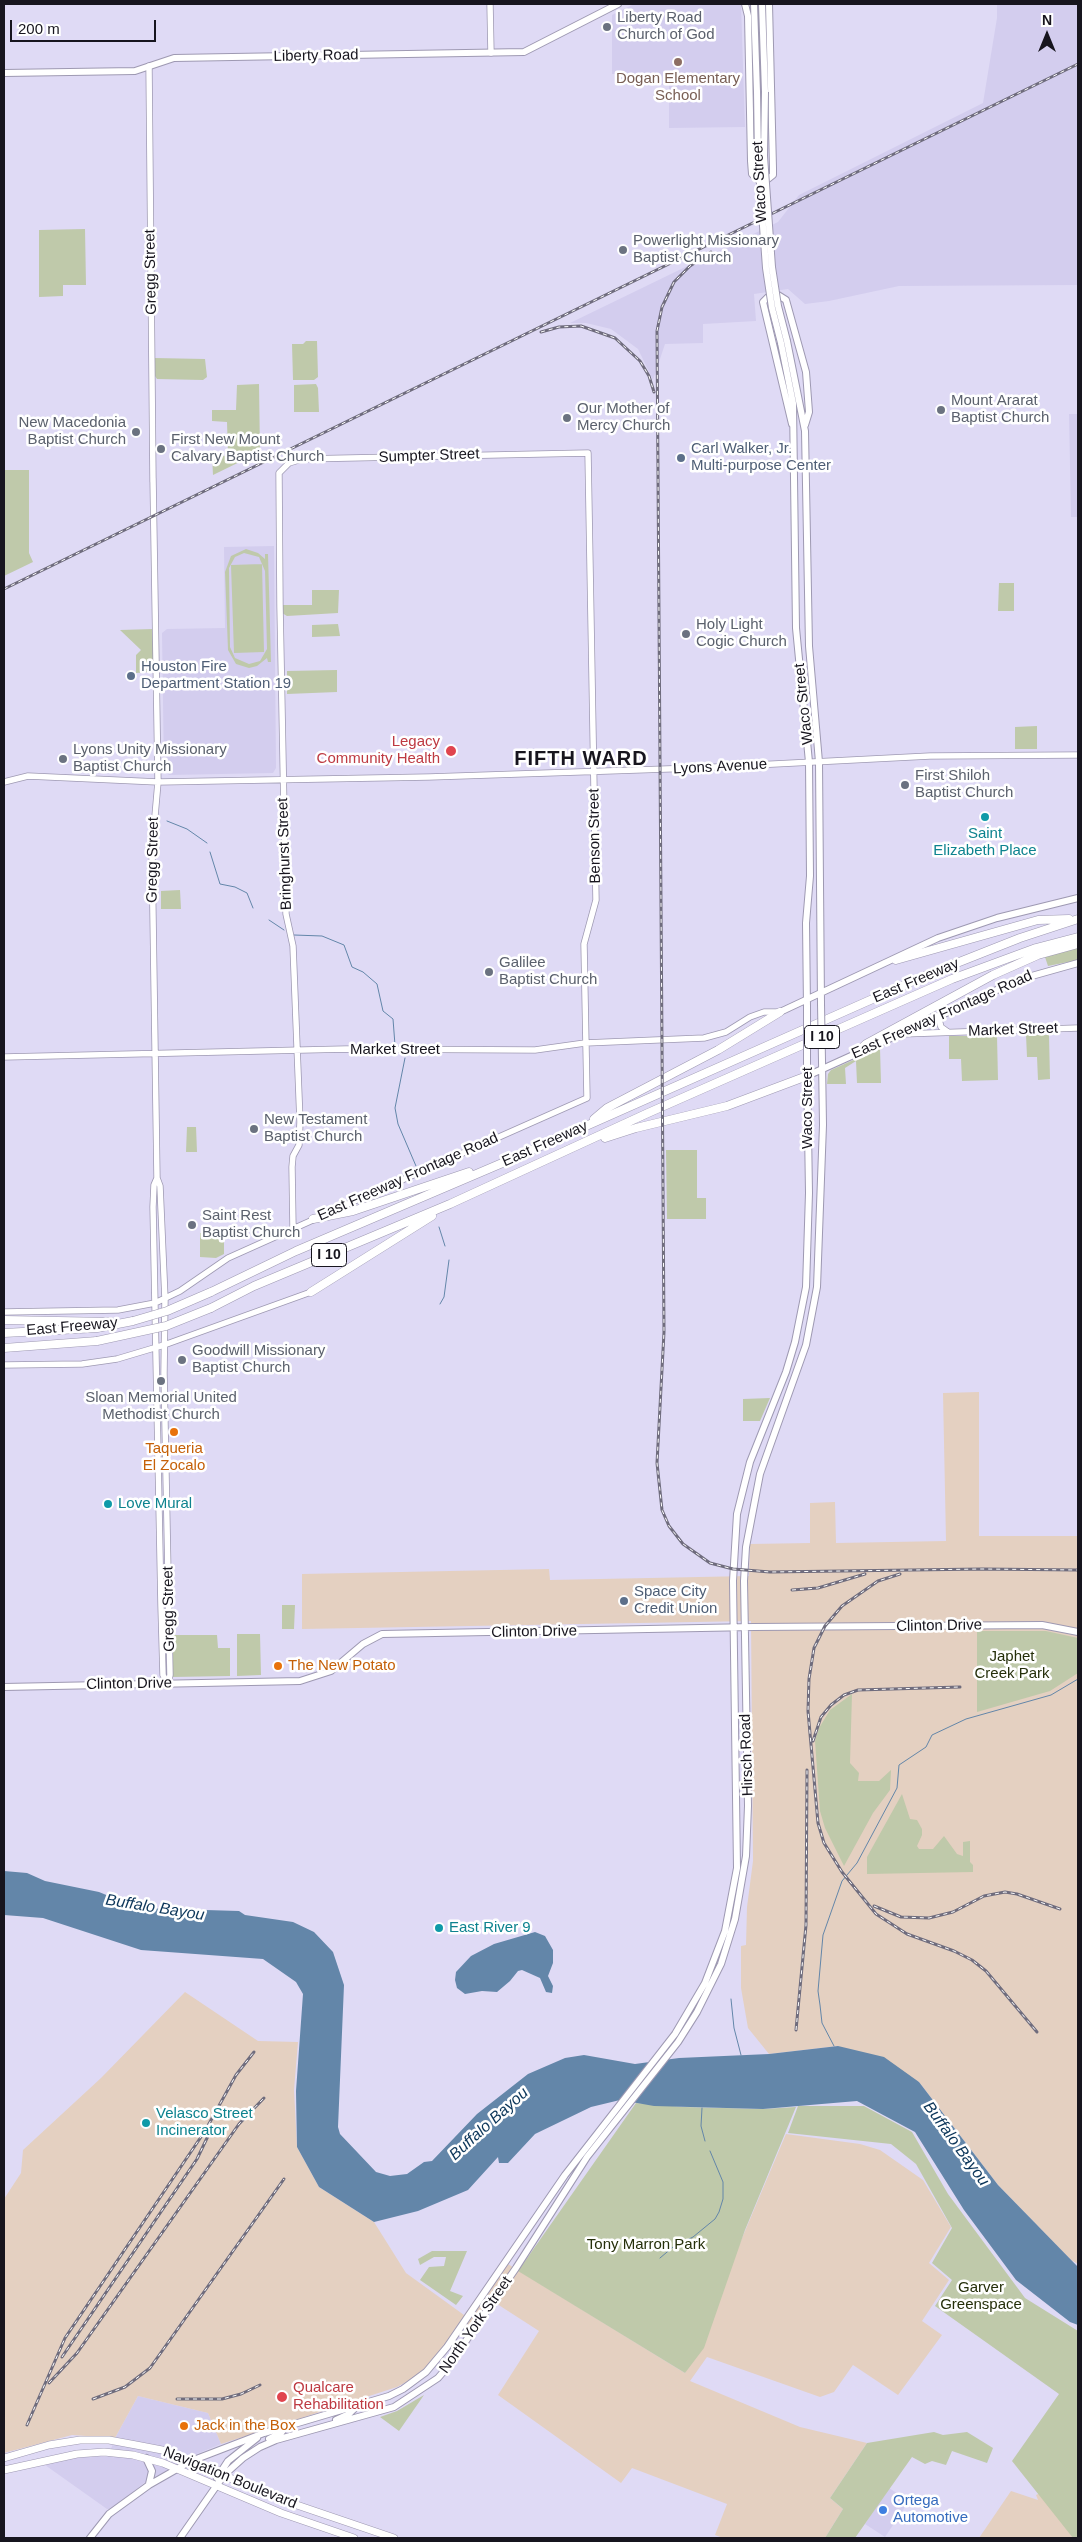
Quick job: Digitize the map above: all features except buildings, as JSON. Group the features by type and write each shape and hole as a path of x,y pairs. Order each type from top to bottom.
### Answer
{"highway":[{"path":"896,960 1038,920 1078,919"},
{"name":"East Freeway","path":"4,1333 133,1321 167,1311 296,1251 507,1161 929,974 1020,938 1078,919"},
{"name":"East Freeway","path":"4,1346 97,1341 166,1326 210,1308 254,1286 450,1204 952,979 1021,954 1078,937"},
{"path":"856,1053 866,1044 993,974 1038,955 1078,944"},
{"path":"585,1126 607,1108 718,1050 780,1012"},
{"path":"570,1149 636,1128 734,1104 808,1076"},
{"path":"313,1219 353,1211 507,1161"},
{"path":"311,1292 450,1204"},
{"path":"4,1320 97,1325"}],"main road":[{"name":"Liberty Road","path":"4,73 135,71 161,60 174,58 524,52 618,4"},
{"path":"745,4 748,16 752,174 757,179 768,179 773,175 769,4"},
{"path":"748,16 752,4"},
{"name":"Waco Street","path":"752,4 757,92 758,156 766,268 772,308 784,342 805,426 809,646 819,762 823,1125 819,1262 812,1317"},
{"name":"Waco Street","path":"762,4 764,156 772,267 793,403 796,628 809,762 810,876 806,912 808,1255 801,1318"},
{"path":"793,427 788,416 781,374 764,311 764,302 768,297 778,295 786,300 806,372 809,412 805,426"},
{"path":"810,842 820,842"},
{"path":"780,1012 896,960 938,938 966,928 1078,898"},
{"name":"East Freeway Frontage Road","path":"808,1076 1021,979 1078,963"},
{"name":"Hirsch Road","path":"694,2010 721,1964 728,1944 745,1868 748,1806 744,1685 746,1627 744,1581 753,1500 763,1461 798,1372 812,1317"},
{"name":"Hirsch Road","path":"585,2155 678,2042 712,1968 725,1931 737,1868 733,1581 737,1514 750,1462 786,1372 801,1318"},
{"name":"Clinton Drive","path":"4,1686 310,1680 331,1671 363,1644 382,1634 733,1627 1042,1625 1078,1632"},
{"name":"North York Street","path":"90,2538 109,2514 149,2485 191,2461 264,2433 396,2393 426,2372 447,2347 505,2264 540,2209 585,2155"},
{"name":"North York Street","path":"180,2538 216,2485 221,2474 253,2452 276,2440 394,2407 422,2391 438,2378 450,2364 514,2271 585,2155"},
{"path":"505,2264 514,2271"},
{"path":"307,2432 343,2418 357,2406"},
{"path":"253,2452 265,2441 281,2433 286,2426"},
{"path":"221,2474 233,2456 264,2433"},
{"name":"Navigation Boulevard","path":"4,2458 45,2446 80,2440 109,2440 162,2450 288,2502 394,2538"},
{"path":"100,2440 104,2452"},
{"path":"104,2452 109,2440"},
{"path":"45,2446 45,2460"},
{"name":"Navigation Boulevard","path":"4,2470 45,2460 104,2452 146,2458 177,2469 281,2513 354,2538"},
{"path":"146,2458 152,2471 149,2485"}],"street":[{"path":"490,4 491,52"},
{"name":"Gregg Street","path":"149,66 158,782 152,850 157,1178 160,1193 164,1299 170,1675 168,1684"},
{"name":"Sumpter Street","path":"279,478 286,465 302,459 588,453"},
{"name":"Benson Street","path":"587,1098 585,937 596,900 588,453"},
{"name":"Bringhurst Street","path":"279,478 286,914 292,946 300,1139 292,1167 293,1228"},
{"name":"Lyons Avenue","path":"4,782 28,776 158,782 283,780 594,772 930,756 1078,755"},
{"name":"Market Street","path":"4,1057 297,1050 535,1050 585,1044 646,1042 716,1036 750,1016 764,1012 780,1012"},
{"name":"Market Street","path":"938,1016 941,1027 948,1032"},
{"name":"Market Street","path":"900,1034 1078,1028"},
{"name":"East Freeway Frontage Road","path":"4,1312 118,1310 155,1303 228,1258 587,1098"},
{"name":"Gregg Street","path":"157,1178 154,1185 153,1207 155,1348 163,1675 168,1684"},
{"path":"4,1365 82,1364 117,1359 164,1345 311,1292"}],"shaded area":[{"name":"Dogan Elementary School","path":"634,4 741,4 745,127 669,128 669,85 637,85 636,74 612,74 612,15"},
{"path":"997,4 1078,4 1078,285 899,286 829,301 805,304 788,289 754,294 756,321 703,324 703,343 665,344 653,380 638,349 611,329 586,323 570,323 778,222 799,195 983,103 997,18"},
{"path":"1069,414 1078,414 1078,517 1071,517"},
{"path":"274,546 276,768 273,773 169,775 164,770 162,633 167,629 225,628 224,547"},
{"path":"979,1392 979,1536 1078,1536 1078,2264 1071,2260 998,2185 919,2082 838,2046 769,2054 748,2028 741,1988 741,1946 746,1945 747,1907 753,1861 751,1621 302,1629 302,1574 549,1569 550,1580 749,1576 750,1544 810,1543 810,1503 835,1502 836,1543 946,1541 943,1393"},
{"path":"185,1992 258,2041 298,2042 294,2090 297,2147 319,2187 374,2222 406,2273 464,2315 503,2261 685,2373 786,2134 860,2144 880,2150 923,2180 951,2227 929,2263 949,2280 922,2321 942,2335 898,2395 853,2365 834,2392 820,2397 707,2357 690,2381 800,2427 867,2443 830,2498 843,2509 825,2538 723,2538 715,2535 727,2504 632,2468 621,2483 498,2395 539,2331 494,2302 475,2330 462,2321 431,2363 417,2376 397,2387 221,2444 208,2413 138,2396 115,2438 72,2435 4,2453 4,2199 21,2173 23,2150 101,2078"},
{"path":"138,2396 208,2413 221,2444 194,2455 144,2483 111,2509 107,2509 45,2465 47,2462 81,2456 108,2457 115,2438"},
{"name":"Ortega Automotive","path":"889,2488 909,2501 885,2537 865,2524"},
{"path":"1011,2491 1038,2500 1036,2495 1040,2493 1074,2538 979,2538"}],"green space":[{"path":"85,229 86,285 63,285 63,296 39,297 39,230"},
{"path":"306,341 317,341 318,377 314,380 293,380 292,344 303,344"},
{"path":"154,358 205,359 207,377 203,380 157,379 155,376"},
{"path":"259,384 260,452 213,475 212,455 228,456 227,422 212,421 212,410 236,410 237,385"},
{"path":"316,384 318,388 319,412 294,412 294,385"},
{"path":"4,470 29,470 29,553 33,562 4,576"},
{"path":"246,549 258,553 265,559 265,554 268,554 271,662 268,662 267,658 257,666 249,668 236,664 228,650 225,572 231,556","holes":["244,553 259,557 265,571 267,649 260,661 249,664 235,658 230,647 229,568 235,557"]},
{"path":"262,564 264,652 234,653 231,565"},
{"path":"999,583 1014,583 1014,611 998,611"},
{"path":"312,590 339,590 338,613 287,616 282,613 282,605 312,605"},
{"path":"338,624 340,636 312,637 312,625"},
{"path":"153,629 153,667 148,672 136,673 136,655 141,650 120,630"},
{"path":"337,670 337,692 287,694 287,671"},
{"path":"1037,726 1037,749 1015,749 1015,727"},
{"path":"180,890 181,909 161,909 161,891"},
{"path":"1078,947 1078,960 1048,966 1045,957"},
{"path":"1026,1035 1049,1035 1050,1079 1038,1080 1037,1057 1027,1057"},
{"path":"949,1036 997,1036 998,1080 962,1081 961,1059 949,1059"},
{"path":"880,1048 881,1083 857,1083 856,1061 845,1068 846,1084 827,1084 828,1074 831,1070"},
{"path":"187,1127 196,1127 197,1152 186,1152"},
{"path":"666,1150 697,1150 697,1198 706,1198 706,1219 667,1219"},
{"path":"224,1232 224,1254 216,1258 200,1257 200,1233"},
{"path":"770,1398 760,1421 743,1421 743,1399"},
{"path":"282,1605 295,1605 294,1629 282,1629"},
{"name":"Japhet Creek Park","path":"977,1631 1046,1631 1078,1638 1078,1673 1050,1691 977,1712"},
{"path":"237,1634 260,1634 261,1675 237,1676"},
{"path":"172,1635 217,1635 218,1648 230,1648 230,1676 172,1677"},
{"path":"852,1694 850,1763 859,1773 858,1781 879,1781 891,1770 890,1790 873,1813 844,1866 825,1828 820,1811 815,1741 819,1728 830,1710"},
{"path":"902,1794 910,1819 917,1820 922,1829 922,1835 917,1846 919,1849 933,1849 944,1836 957,1854 963,1856 963,1842 970,1841 970,1862 973,1865 973,1872 867,1874 867,1857"},
{"name":"Tony Marron Park","path":"636,2103 685,2107 763,2109 796,2107 745,2230 704,2348 685,2373 518,2271"},
{"name":"Garver Greenspace","path":"798,2106 864,2106 912,2132 948,2194 1025,2298 1078,2331 1078,2538 1073,2538 1012,2461 1059,2394 935,2306 952,2280 932,2263 952,2228 916,2164 891,2144 788,2133"},
{"path":"432,2251 467,2251 450,2291 463,2296 456,2305 420,2280 429,2267 444,2266 446,2257 434,2257 420,2265 418,2259"},
{"path":"424,2395 399,2431 380,2417 397,2411"},
{"path":"934,2432 943,2435 967,2432 993,2448 987,2463 952,2451 946,2465 932,2461 925,2464 912,2457 855,2538 825,2538 843,2509 830,2498 867,2443"}],"water":[{"name":"Buffalo Bayou","path":"4,1871 27,1873 45,1881 99,1892 138,1908 239,1911 245,1915 293,1922 314,1932 333,1952 344,1985 338,2127 340,2134 376,2172 390,2176 407,2174 424,2162 432,2161 477,2114 528,2074 565,2058 584,2055 635,2064 679,2058 769,2054 838,2046 884,2057 919,2082 998,2185 1078,2267 1078,2325 1070,2322 1016,2280 964,2210 915,2132 857,2101 763,2109 654,2106 620,2100 591,2107 535,2134 508,2163 499,2163 498,2157 468,2190 418,2211 374,2222 319,2187 297,2147 296,2091 303,1994 296,1982 263,1959 141,1950 43,1918 4,1915"},
{"path":"535,1932 545,1936 553,1950 553,1963 548,1976 553,1986 552,1993 546,1992 540,1978 522,1970 518,1971 497,1992 482,1991 465,1994 457,1988 456,1972 471,1956 494,1944"}],"waterway":[{"path":"167,821 187,829 207,843"},
{"path":"210,852 220,884 235,887 247,893 253,908"},
{"path":"269,920 284,930"},
{"path":"294,935 322,936 344,945 352,967 363,972 377,984 383,1011 393,1019 395,1045"},
{"path":"405,1058 395,1108 398,1124 416,1166"},
{"path":"439,1227 445,1246"},
{"path":"440,1304 444,1297 449,1260"},
{"path":"834,2046 822,2023 818,1991 823,1935 842,1881 857,1863 897,1788 899,1765 926,1747 932,1735 966,1719 1051,1695 1078,1679"},
{"path":"731,1999 734,2028 741,2055"},
{"path":"702,2108 701,2126 705,2141"},
{"path":"660,2258 673,2247 693,2237 715,2219 719,2212 723,2199 723,2182 710,2151"}],"railway":[{"path":"4,589 1078,64"},
{"path":"711,252 690,266 674,282 662,307 657,331 664,1332 657,1463 662,1510 669,1526 683,1544 710,1563 733,1569 770,1572 982,1569 1078,1570"},
{"path":"541,332 559,327 581,326 615,338 640,361 649,376 654,392"},
{"path":"792,1590 818,1588 865,1574"},
{"path":"900,1574 878,1581 842,1606 825,1626 814,1648 809,1679 808,1711 818,1823 824,1843 842,1872 876,1914 907,1934 954,1951 972,1960 986,1971 1037,2032"},
{"path":"813,1741 821,1717 831,1705 844,1695 858,1690 960,1687"},
{"path":"796,2030 806,1925 807,1770"},
{"path":"874,1906 901,1917 929,1918 953,1912 984,1896 1005,1892 1017,1894 1060,1909"},
{"path":"27,2425 65,2338 205,2131 236,2075 254,2052"},
{"path":"49,2383 77,2353 239,2124 264,2098"},
{"path":"62,2357 197,2159 208,2136"},
{"path":"93,2399 125,2387 150,2368 284,2179"},
{"path":"177,2399 222,2399 241,2394 260,2385"}],"place":[{"name":"Liberty Road Church of God","path":"607,27"},
{"name":"Dogan Elementary School","path":"678,62"},
{"name":"Powerlight Missionary Baptist Church","path":"623,250"},
{"name":"Mount Ararat Baptist Church","path":"941,410"},
{"name":"Our Mother of Mercy Church","path":"567,418"},
{"name":"New Macedonia Baptist Church","path":"136,432"},
{"name":"First New Mount Calvary Baptist Church","path":"161,449"},
{"name":"Carl Walker, Jr. Multi-purpose Center","path":"681,458"},
{"name":"Holy Light Cogic Church","path":"686,634"},
{"name":"Houston Fire Department Station 19","path":"131,676"},
{"name":"Legacy Community Health","path":"451,751"},
{"name":"Lyons Unity Missionary Baptist Church","path":"63,759"},
{"name":"First Shiloh Baptist Church","path":"905,785"},
{"name":"Saint Elizabeth Place","path":"985,817"},
{"name":"Galilee Baptist Church","path":"489,972"},
{"name":"New Testament Baptist Church","path":"254,1129"},
{"name":"Saint Rest Baptist Church","path":"192,1225"},
{"name":"Goodwill Missionary Baptist Church","path":"182,1360"},
{"name":"Sloan Memorial United Methodist Church","path":"161,1381"},
{"name":"Taqueria El Zocalo","path":"174,1432"},
{"name":"Love Mural","path":"108,1504"},
{"name":"Space City Credit Union","path":"624,1601"},
{"name":"The New Potato","path":"278,1666"},
{"name":"East River 9","path":"439,1928"},
{"name":"Velasco Street Incinerator","path":"146,2123"},
{"name":"Qualcare Rehabilitation","path":"282,2397"},
{"name":"Jack in the Box","path":"184,2426"},
{"name":"Ortega Automotive","path":"883,2510"}],"district":[{"name":"FIFTH WARD","path":"581,759"}]}
